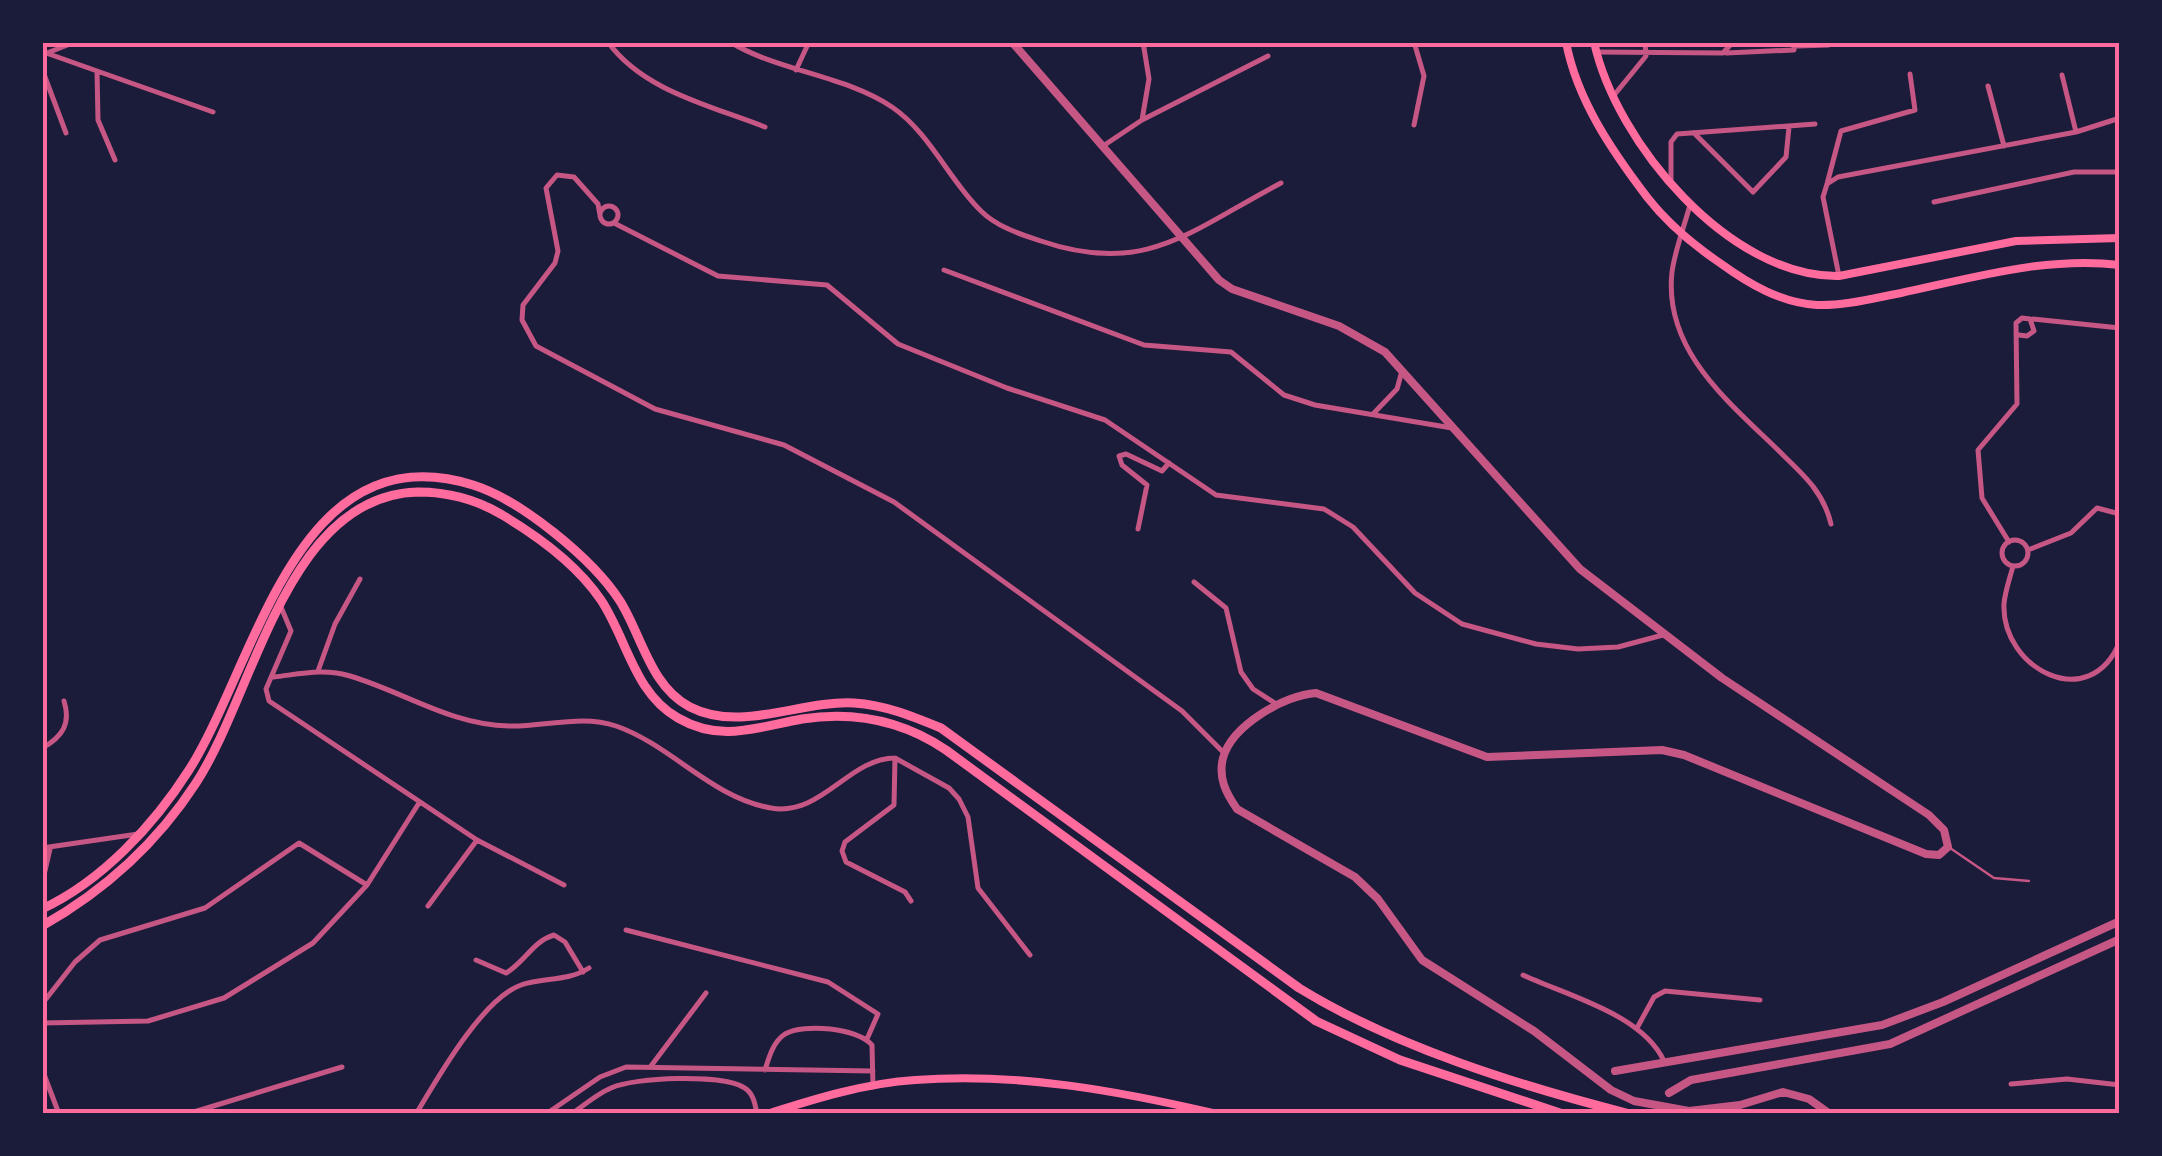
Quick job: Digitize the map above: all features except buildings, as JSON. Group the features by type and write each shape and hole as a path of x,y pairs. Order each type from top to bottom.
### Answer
{"highway":[{"path":"921,1114 929,1114"}],"main road":[{"path":"1566,42 1572,70 1591,112 1622,164 1681,236 1744,280 1779,297 1817,304 1858,301 2031,266 2094,262 2120,265"},
{"path":"1595,47 1613,97 1672,184 1690,205 1786,270 1810,276 1838,276 2016,240 2120,238"},
{"path":"42,909 100,871 141,833 198,755 307,537 346,502 370,490 397,481 444,480 474,486 508,502 596,571 620,602 657,674 688,706 710,714 740,717 852,703 892,709 941,728 1343,1016 1452,1058 1630,1114"},
{"path":"42,926 107,882 179,808 218,744 306,558 326,533 352,512 401,493 438,493 470,500 518,525 590,586 649,693 682,721 732,734 841,717 875,719 912,730 946,750 1316,1021 1400,1060 1562,1114"},
{"path":"767,1114 913,1080 1010,1078 1218,1114"}],"street":[{"path":"46,55 74,42"},
{"path":"608,42 619,58 657,84 765,127"},
{"path":"730,42 754,56 879,99 896,110 981,211 1000,225 1100,257 1147,253 1280,183"},
{"path":"796,70 808,42"},
{"path":"1012,42 1180,236 1232,289 1365,338 1402,368 1580,569 1664,635 1929,815 1944,830 1948,847 1939,855 1926,854 1684,754 1662,750 1487,756 1460,750 1336,698 1298,694 1278,704 1238,735 1224,753 1224,790 1237,809 1354,878 1378,899 1422,960 1534,1030 1611,1090 1665,1108 1690,1110 1740,1109 1782,1092 1825,1112"},
{"path":"1142,120 1149,79 1143,42"},
{"path":"1414,42 1424,76 1414,125"},
{"path":"1613,97 1646,56 1645,42"},
{"path":"1723,53 1733,42"},
{"path":"1595,47 1646,56 1829,44"},
{"path":"46,55 213,112"},
{"path":"1104,146 1142,120 1268,56"},
{"path":"42,69 66,134"},
{"path":"97,72 98,120 115,160"},
{"path":"1838,276 1824,196 1841,131 1915,110 1910,74"},
{"path":"2062,76 2076,132"},
{"path":"1988,86 2004,146"},
{"path":"1827,184 1838,177 2076,132 2120,118"},
{"path":"1672,184 1671,142 1677,134 1815,124"},
{"path":"1694,133 1753,192 1786,158 1789,128"},
{"path":"1934,202 2074,172 2120,172"},
{"path":"1224,753 1182,710 894,502 784,445 656,409 536,346 522,320 523,305 528,292 555,263 558,251 546,188 549,180 556,175 574,177 598,204 604,222 614,222 718,276 827,285 898,344 1007,388 1085,411 1140,441 1216,495 1324,509 1340,517 1438,611 1479,630 1536,644 1578,648 1618,647 1664,635"},
{"path":"1690,205 1672,272 1672,309 1681,340 1702,372 1808,479 1826,502 1831,524"},
{"path":"600,216 602,210 613,207 618,218 614,222"},
{"path":"944,270 1144,345 1231,352 1284,394 1456,429"},
{"path":"2019,335 2031,334 2034,326 2030,319"},
{"path":"2009,542 1982,498 1978,450 2016,404 2018,320 2120,328"},
{"path":"1373,414 1396,389 1402,368"},
{"path":"1138,529 1147,484 1122,464 1119,456 1126,454 1154,470 1162,471 1169,464"},
{"path":"2028,550 2071,532 2102,506 2120,514"},
{"path":"2013,566 2002,555 2009,542 2016,540 2028,550"},
{"path":"2013,566 2027,559 2028,550"},
{"path":"2013,566 2004,604 2007,625 2016,645 2050,676 2087,678 2102,671 2120,641"},
{"path":"318,671 335,624 360,579"},
{"path":"1194,582 1226,608 1241,672 1253,690 1278,704"},
{"path":"281,607 292,631 264,696 476,840 564,884"},
{"path":"274,676 318,671 350,676 447,716 481,724 612,724 735,797 776,809 808,803 873,762 895,758 949,788 968,817 978,888 1030,955"},
{"path":"42,748 62,734 69,716 64,701"},
{"path":"895,758 894,805 845,842 842,851 846,862 905,892 911,901"},
{"path":"42,1023 148,1020 224,998 313,943 367,885 419,803"},
{"path":"42,884 46,848 141,833"},
{"path":"428,906 476,840"},
{"path":"42,1004 75,962 100,940 205,908 299,844 367,885"},
{"path":"1615,1071 1882,1025 2120,921"},
{"path":"626,930 676,939 828,982 878,1014 867,1039"},
{"path":"416,1114 495,1002 522,985 573,978 586,970 554,934 538,942 525,960 506,973 476,960"},
{"path":"1669,1093 1691,1080 1890,1044 2120,939"},
{"path":"1523,976 1637,1028 1658,1047 1664,1061"},
{"path":"1637,1028 1654,997 1665,991 1760,1000"},
{"path":"651,1066 706,993"},
{"path":"1909,1016 1917,1033"},
{"path":"765,1070 770,1054 787,1033 801,1029 857,1034 872,1045 874,1087"},
{"path":"187,1114 342,1067"},
{"path":"546,1114 600,1078 626,1068 873,1072"},
{"path":"42,1069 59,1114"},
{"path":"572,1114 609,1088 629,1082 704,1080 732,1082 749,1090 757,1114"},
{"path":"2011,1084 2067,1080 2120,1085"}],"lane":[{"path":"1948,847 1994,878 2029,882"}]}
